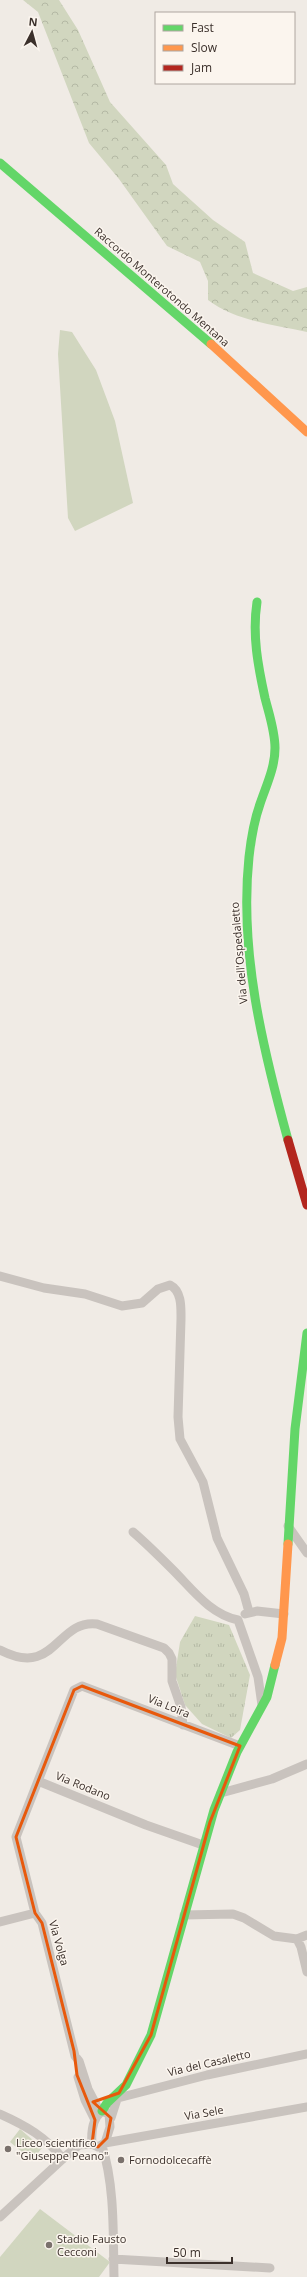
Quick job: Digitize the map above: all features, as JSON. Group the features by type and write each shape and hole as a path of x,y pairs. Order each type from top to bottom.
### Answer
{"street":[{"name":"Raccordo Monterotondo Mentana","path":"0,163 236,366 307,432"},
{"name":"Via dell'Ospedaletto","path":"257,602 255,642 259,669 273,729 275,751 271,771 257,813 250,845 246,888 248,935 255,1004 270,1074 307,1205"},
{"path":"0,1276 44,1288 85,1294 122,1306 136,1305 144,1302 162,1287 170,1286 176,1290 180,1304 181,1319 178,1417 180,1438 203,1482 217,1538 244,1594 250,1612"},
{"path":"114,2277 107,2160 103,2144 119,2096 140,2059 155,2025 203,1846 221,1793 240,1746 267,1697 278,1656 284,1614 288,1526 295,1429 307,1333"},
{"path":"288,1526 307,1553"},
{"path":"133,1532 155,1551 209,1606 220,1614 238,1620"},
{"path":"238,1620 250,1612 284,1614"},
{"path":"238,1620 258,1677 262,1707"},
{"path":"0,1650 10,1655 32,1659 54,1647 73,1630 84,1623 97,1624 164,1648 172,1659 172,1681 181,1706 183,1725"},
{"name":"Via Rodano","path":"90,1688 82,1686 74,1690 38,1781 146,1825 203,1846"},
{"name":"Via Loira","path":"90,1688 240,1746"},
{"path":"221,1793 276,1777 307,1764"},
{"name":"Via Volga","path":"38,1781 16,1837 35,1913 42,1922 75,2056 79,2061 88,2089 99,2114"},
{"path":"0,1922 35,1913"},
{"path":"184,1915 233,1914 244,1918 274,1936 297,1939 307,1935"},
{"path":"297,1939 301,1947 307,1972"},
{"name":"Via del Casaletto","path":"88,2089 95,2096 104,2099 307,2054"},
{"path":"75,2056 75,2065 85,2100 99,2114 109,2114 111,2118"},
{"path":"92,2144 91,2131 99,2114 107,2103 119,2096"},
{"name":"Via Sele","path":"103,2144 307,2107"},
{"path":"0,2114 38,2134 63,2159"},
{"path":"0,2217 79,2146 92,2144 96,2146 103,2144"},
{"path":"113,2259 270,2268"}],"highlighted area":[{"path":"82,1686 240,1746 210,1822 151,2035 119,2093 93,2102 111,2118 107,2138 98,2147 92,2144 95,2120 77,2075 74,2051 42,1923 35,1913 16,1837 74,1690"}],"green space":[{"path":"23,0 59,0 78,30 110,102 166,165 173,184 213,220 245,242 253,273 293,291 307,287 307,332 243,318 208,300 208,281 200,262 167,246 119,179 89,143 38,12"},
{"path":"60,330 72,332 96,370 115,421 133,503 75,531 68,518 58,354"},
{"path":"195,1616 229,1625 250,1675 240,1730 231,1738 202,1724 185,1705 175,1674 180,1642"},
{"path":"20,2129 42,2148 32,2160 10,2142"},
{"name":"Stadio Fausto Cecconi","path":"40,2209 110,2262 99,2277 0,2277 0,2257"}],"traffic: fast":[{"path":"0,163 211,344"},
{"path":"257,602 255,626 256,650 262,686 273,729 275,755 272,770 254,823 249,857 247,928 255,1000 270,1071 288,1140"},
{"path":"288,1544 295,1429 307,1333"},
{"path":"102,2111 107,2103 126,2085 151,2035 214,1810 237,1752 267,1697 275,1665"}],"traffic: slow":[{"path":"211,344 307,432"},
{"path":"275,1665 282,1638 288,1544"}],"traffic: jam":[{"path":"288,1140 307,1205"}],"place":[{"name":"Liceo scientifico \"Giuseppe Peano\"","path":"8,2149"},
{"name":"Fornodolcecaffè","path":"121,2160"},
{"name":"Stadio Fausto Cecconi","path":"49,2245"}]}
